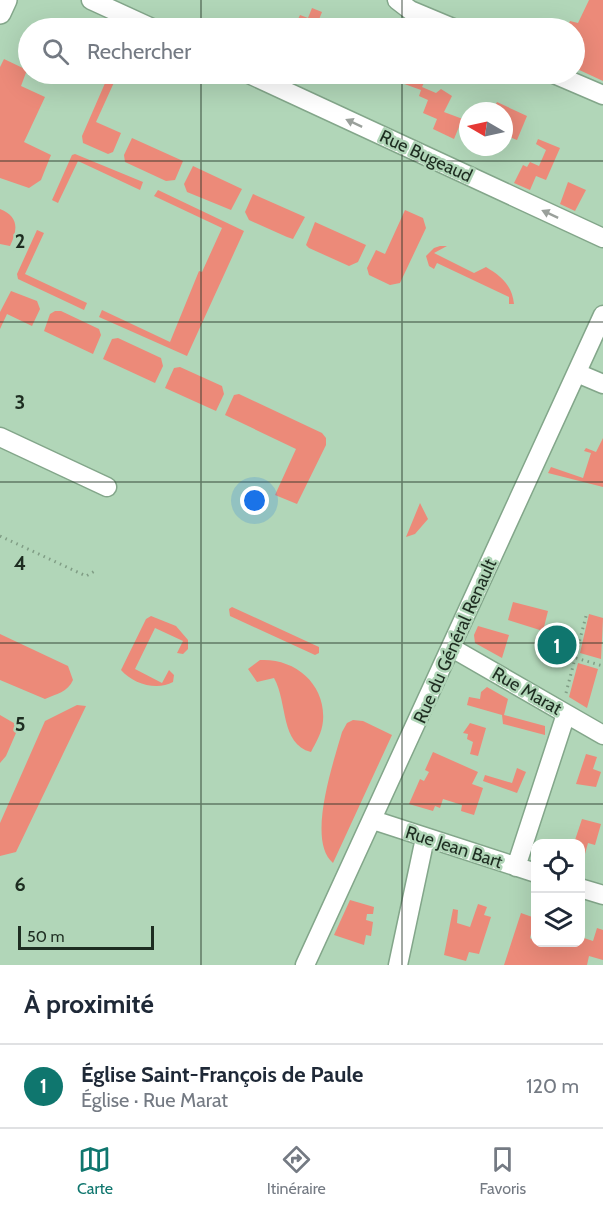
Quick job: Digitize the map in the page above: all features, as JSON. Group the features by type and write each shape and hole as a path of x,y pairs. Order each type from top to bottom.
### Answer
{"street":[{"path":"0,13 6,0"},
{"path":"91,0 130,18"},
{"path":"397,0 410,10 429,18"},
{"name":"Rue Bugeaud","path":"271,84 603,238"},
{"path":"577,84 603,95"},
{"name":"Rue du Général Renault","path":"305,965 603,315"},
{"path":"577,372 603,384"},
{"path":"0,437 107,487"},
{"name":"Rue Marat","path":"452,648 566,706 603,735"},
{"path":"516,867 566,706"},
{"name":"Rue Jean Bart","path":"373,820 531,872"},
{"path":"398,965 425,838"},
{"path":"585,890 603,895"}],"path":[{"path":"0,536 86,576 94,571"},
{"path":"566,706 586,616"},
{"path":"575,658 603,666"}],"shaded area":[{"path":"589,0 603,0 603,81 585,73 585,18 580,18"},
{"path":"312,8 322,12 320,18 308,18"},
{"path":"4,59 18,66 18,84 45,97 24,142 51,155 41,180 29,188 0,178 0,67"},
{"path":"105,84 113,84 96,122 121,133 113,152 108,154 83,143 82,136"},
{"path":"404,84 423,84 422,87 436,93 441,89 452,96 444,112 459,118 459,127 454,139 433,129 437,119 423,113 428,100 419,96 421,90"},
{"path":"513,109 527,116 517,140 513,138"},
{"path":"132,138 183,161 175,180 166,181 125,162 124,155"},
{"path":"538,139 560,148 546,180 536,176 530,190 514,183 523,165 527,167 530,162 539,166 546,150 536,144"},
{"path":"75,154 143,182 140,190 78,161 58,203 52,200 72,155"},
{"path":"193,166 242,189 231,210 187,192 184,184"},
{"path":"568,182 586,190 575,211 560,204"},
{"path":"158,190 244,231 187,356 99,317 102,310 170,342 199,271 202,272 222,228 154,196"},
{"path":"253,194 305,217 293,239 249,220 245,212"},
{"path":"0,209 14,220 15,229 10,246 0,244"},
{"path":"405,210 423,218 426,228 400,283 390,285 369,275 367,268 376,250 385,254"},
{"path":"315,222 366,245 358,262 349,266 309,248 306,245"},
{"path":"37,230 44,233 25,274 87,303 84,310 18,279 17,274"},
{"path":"447,246 434,253 474,273 486,267 496,274 511,291 514,304 509,304 509,297 437,263 434,269 429,266 426,256 434,248"},
{"path":"11,291 37,301 40,309 32,326 7,314 0,329 0,312"},
{"path":"61,311 99,329 101,335 93,354 44,331 50,314"},
{"path":"118,338 161,358 163,366 155,383 103,359 112,339"},
{"path":"180,367 222,386 224,394 216,411 165,388 174,368"},
{"path":"239,394 322,433 326,438 326,445 297,504 275,495 296,449 225,415 234,395"},
{"path":"603,438 603,487 548,473 551,467 583,478 591,453 584,451 586,448 596,452"},
{"path":"420,503 428,519 415,534 406,537"},
{"path":"513,602 548,611 543,631 508,620"},
{"path":"232,607 319,647 319,653 315,655 230,616 229,609"},
{"path":"589,614 603,618 601,659 580,653"},
{"path":"151,616 176,626 188,640 188,649 183,654 177,653 183,641 155,628 135,669 162,683 169,670 174,675 173,682 167,685 145,685 132,679 121,670 146,619"},
{"path":"478,626 509,635 502,658 475,643 474,635"},
{"path":"0,634 68,666 73,680 71,684 61,692 45,699 0,680"},
{"path":"260,660 285,663 306,676 314,685 323,708 323,721 311,752 301,748 289,732 274,678 257,682 248,669"},
{"path":"578,663 598,669 587,708 569,697"},
{"path":"487,687 508,699 504,715 545,726 545,735 503,724 502,715 467,705 469,697 480,699 481,692"},
{"path":"77,705 86,706 16,852 0,856 0,823 45,721"},
{"path":"0,715 19,726 6,756 0,763"},
{"path":"353,720 363,721 392,735 333,863 325,852 322,837 324,800 342,732 347,723"},
{"path":"470,723 486,728 478,756 470,754 473,742 467,739 468,734 463,733"},
{"path":"433,752 478,772 472,784 483,788 474,815 461,811 462,805 443,799 440,808 435,806 433,811 409,804 420,779 424,781 429,772 425,770"},
{"path":"586,754 597,757 593,769 601,772 596,787 576,784"},
{"path":"517,768 526,772 517,793 483,781 485,775 512,783"},
{"path":"582,819 601,824 595,845 588,843 585,854 585,839 575,839"},
{"path":"350,900 374,907 373,914 367,914 366,920 373,922 371,936 366,935 364,945 334,935"},
{"path":"478,904 487,907 484,915 491,917 479,954 469,952 466,961 444,955 453,909 458,910 457,923 470,927"},
{"path":"521,913 531,917 531,947 585,947 585,938 593,941 597,928 603,930 603,960 589,956 587,965 504,965"}],"place":[{"name":"Église Saint-François de Paule","path":"557,645"}]}
